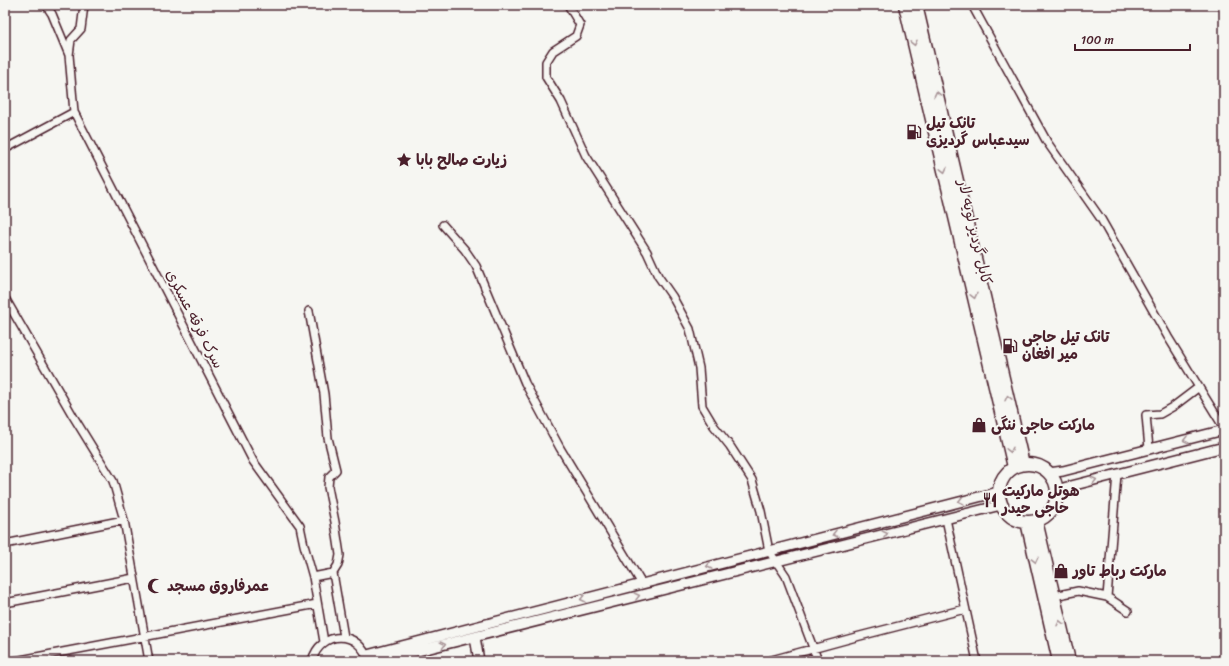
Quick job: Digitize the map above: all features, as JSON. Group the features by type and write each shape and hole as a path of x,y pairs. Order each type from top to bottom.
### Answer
{"highway":[{"name":"کابل گردیز لویه لار","path":"905,5 1018,465"},
{"name":"کابل گردیز لویه لار","path":"916,5 1018,465"},
{"path":"1033,464 1042,467 1049,473 1055,481 1057,490 1056,500 1052,509 1045,516 1031,521 1017,520 1009,515 1001,505 998,492 1001,480 1006,473 1018,465 1033,464"},
{"path":"1031,521 1054,596 1069,661"},
{"path":"1031,521 1059,661"}],"street":[{"name":"سرک فرقه عسکری","path":"46,5 52,14 69,55 74,112 253,461 300,526 313,577 324,642"},
{"path":"69,55 71,40 81,29 84,5"},
{"path":"568,5 580,25 576,36 553,52 546,62 546,77 560,101 586,156 647,252 658,276 672,296 690,329 699,368 702,406 714,426 730,446 752,480 761,511 769,551 786,576 818,661"},
{"path":"972,5 1047,142 1100,219 1168,337 1224,429 1064,471 1049,473"},
{"path":"5,149 74,112"},
{"path":"443,225 465,250 476,266 525,383 560,448 642,584"},
{"path":"5,298 73,416 114,481 124,520 149,661"},
{"path":"309,310 324,394 328,438 336,470 329,477 328,487 340,555 338,565 333,573 344,638"},
{"path":"1149,449 1146,415 1160,414 1174,406 1199,387"},
{"path":"1057,490 1224,447"},
{"path":"1107,597 1117,474"},
{"path":"312,661 314,653 324,642 330,639 344,638 358,643 368,658 642,584 998,492"},
{"path":"378,661 1001,505"},
{"path":"946,519 977,661"},
{"path":"5,544 124,520"},
{"path":"313,577 333,573"},
{"path":"5,603 134,578"},
{"path":"1054,596 1078,591 1107,597 1128,611"},
{"path":"15,661 317,604"},
{"path":"768,661 965,609"},
{"path":"475,637 479,661"}],"place":[{"name":"تانک تیل سیدعباس گردیزی","path":"914,132"},
{"name":"زیارت صالح بابا","path":"404,160"},
{"name":"تانک تیل حاجی میر افغان","path":"1010,346"},
{"name":"مارکت حاجی ننگی","path":"979,425"},
{"name":"هوتل مارکیت حاجی حیدر","path":"990,500"},
{"name":"مارکت رباط تاور","path":"1061,571"},
{"name":"عمرفاروق مسجد","path":"155,586"}]}
